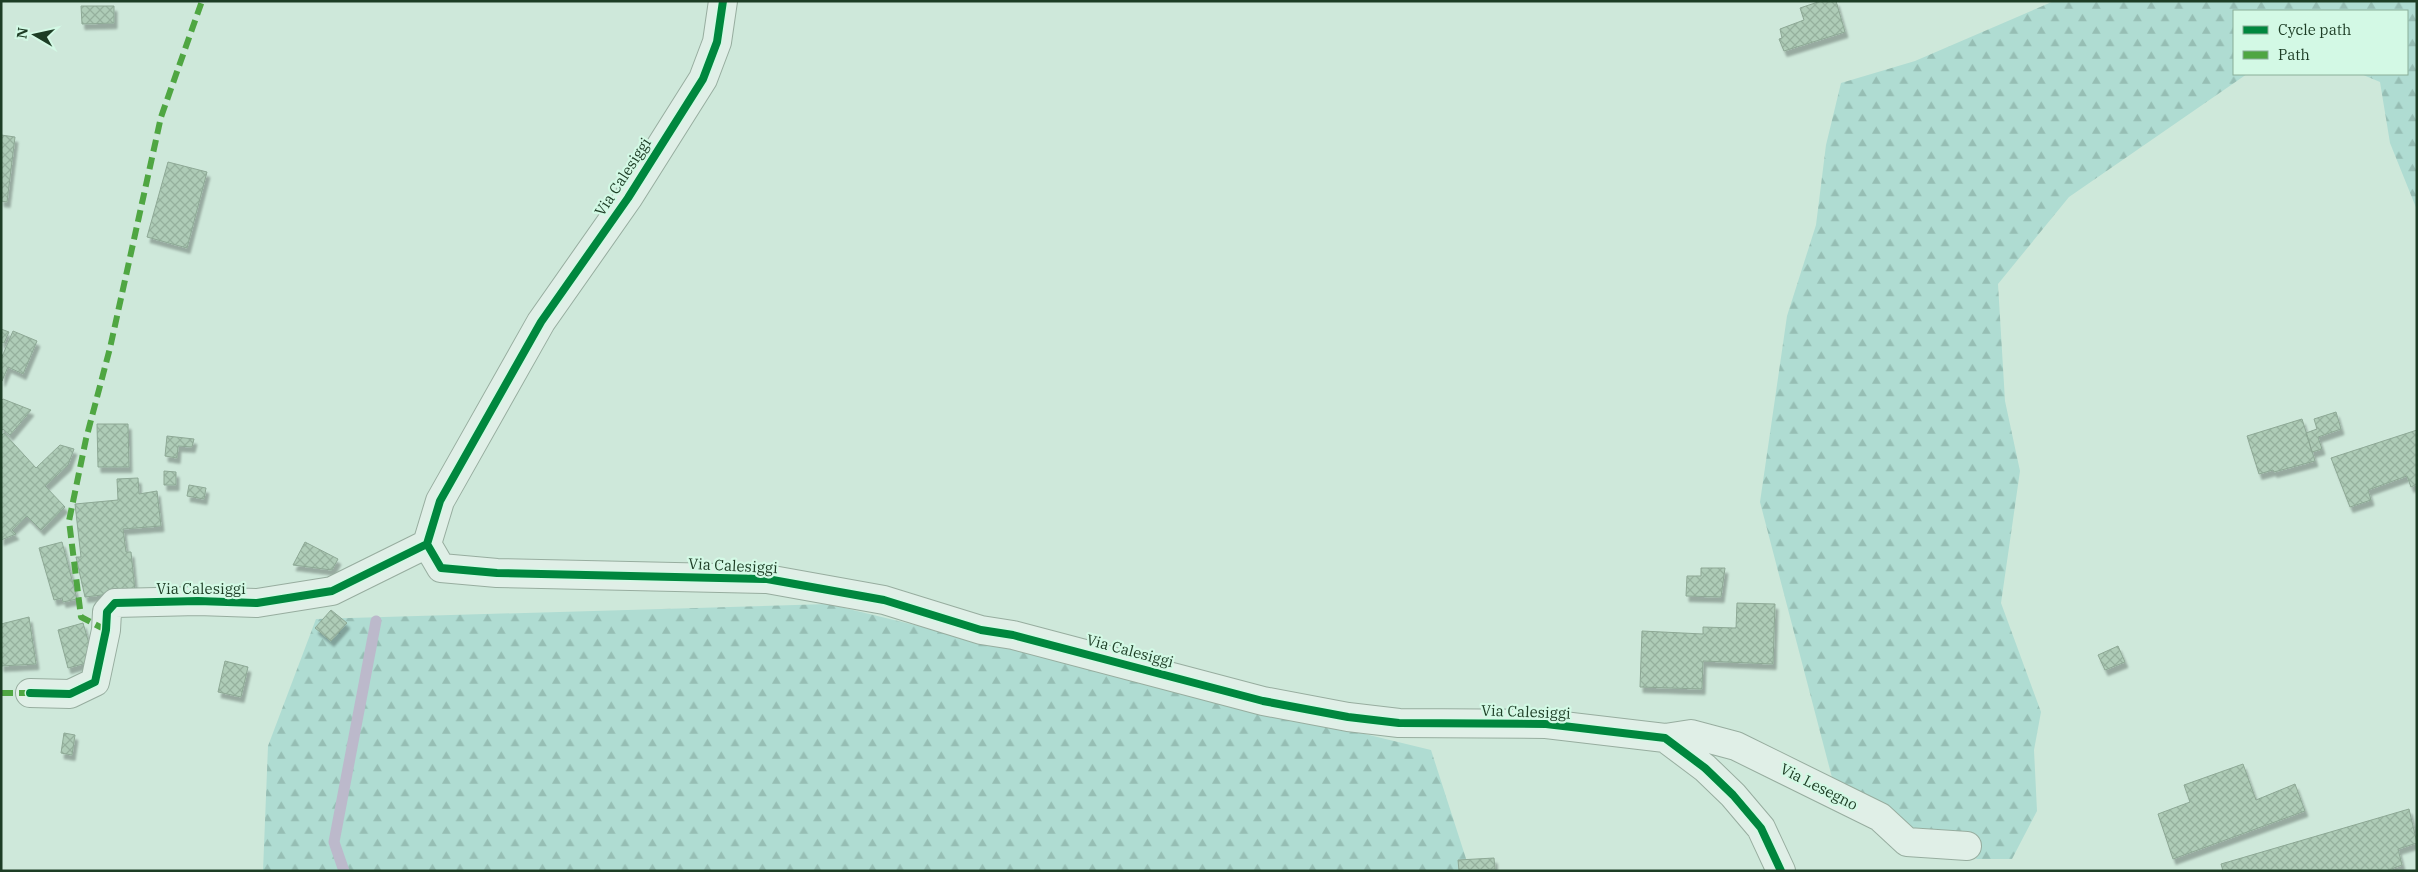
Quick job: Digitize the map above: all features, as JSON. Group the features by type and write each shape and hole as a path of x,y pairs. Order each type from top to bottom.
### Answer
{"street":[{"name":"Via Calesiggi","path":"30,693 70,694 95,682 106,630 107,612 115,603 198,601 257,603 332,591 426,544 440,501 541,322 628,198 703,79 717,42 722,1"},
{"name":"Via Calesiggi","path":"426,544 441,568 497,574 766,579 884,600 981,630 1013,635 1263,701 1348,717 1399,723 1546,724 1666,738"},
{"name":"Via Lesegno","path":"1666,738 1691,734 1736,746 1880,816 1907,842 1967,846"},
{"path":"1666,738 1705,768 1733,795 1761,828 1781,871"}],"green space":[{"path":"2054,1 2417,1 2417,210 2390,143 2380,82 2363,75 2408,75 2408,10 2233,10 2233,75 2246,75 2069,197 1998,284 2005,401 2020,471 2001,603 2041,712 2034,750 2037,811 2012,859 1977,859 1835,789 1760,502 1787,316 1816,225 1826,145 1841,83 1915,61"},
{"path":"828,604 1431,750 1470,871 263,871 268,746 316,619"}],"building":[{"path":"1821,1 1836,1 1845,32 1784,51 1779,39 1782,38 1780,29 1804,20 1800,8"},
{"path":"81,6 114,6 114,23 82,24"},
{"path":"1,135 15,137 7,202 1,201"},
{"path":"168,162 207,172 187,248 147,237"},
{"path":"1,329 9,332 4,343 1,342"},
{"path":"13,331 37,341 23,374 8,367 2,381 1,359"},
{"path":"3,399 31,410 10,435 3,429 1,431 1,401"},
{"path":"2336,412 2341,429 2318,437 2322,449 2312,452 2306,433 2317,429 2314,419"},
{"path":"2302,419 2315,461 2259,474 2247,436"},
{"path":"97,424 128,424 129,467 98,467"},
{"path":"2417,430 2417,484 2411,487 2407,476 2368,490 2371,500 2350,507 2331,458"},
{"path":"4,433 36,468 60,445 74,449 68,465 45,486 65,507 41,530 27,516 12,530 16,534 1,540 1,469 3,468 1,466 1,436"},
{"path":"167,436 194,439 192,447 178,446 177,458 165,456"},
{"path":"164,471 176,472 176,485 164,485"},
{"path":"138,478 139,494 157,491 161,526 123,529 126,552 131,552 135,591 85,597 76,557 81,557 75,504 118,500 117,479"},
{"path":"189,485 206,488 204,499 187,496"},
{"path":"62,542 77,599 63,602 62,598 54,600 39,548"},
{"path":"305,542 338,559 332,570 293,565"},
{"path":"1701,568 1725,568 1721,597 1686,596 1687,576 1701,576"},
{"path":"1737,603 1775,604 1773,664 1703,661 1702,689 1640,687 1642,631 1703,634 1703,627 1736,628"},
{"path":"331,610 347,623 331,641 315,628"},
{"path":"29,617 36,664 1,666 1,624"},
{"path":"83,623 94,661 68,668 58,630"},
{"path":"2118,646 2125,662 2105,670 2098,655"},
{"path":"225,661 248,667 241,697 218,692"},
{"path":"64,733 75,735 72,755 61,753"},
{"path":"2243,764 2256,800 2295,784 2305,811 2173,859 2158,814 2190,802 2184,785"},
{"path":"2409,809 2417,843 2398,849 2402,865 2386,871 2223,871 2221,864"},
{"path":"1494,858 1495,869 1459,871 1458,860"}],"waterway":[{"path":"344,871 334,842 376,621"}],"marked path":[{"path":"106,630 81,617 69,521 86,439 110,348 161,117 202,1"},
{"path":"1,693 30,693"}],"cycle path":[{"path":"723,1 717,42 703,79 628,198 541,322 440,501 427,544 441,568 497,573 767,579 884,600 981,630 1013,635 1263,701 1348,717 1399,723 1546,724 1665,738 1705,768 1733,795 1761,828 1781,871"},
{"path":"30,693 70,694 95,682 106,630 107,612 115,603 198,601 257,603 332,591 427,544"}]}
